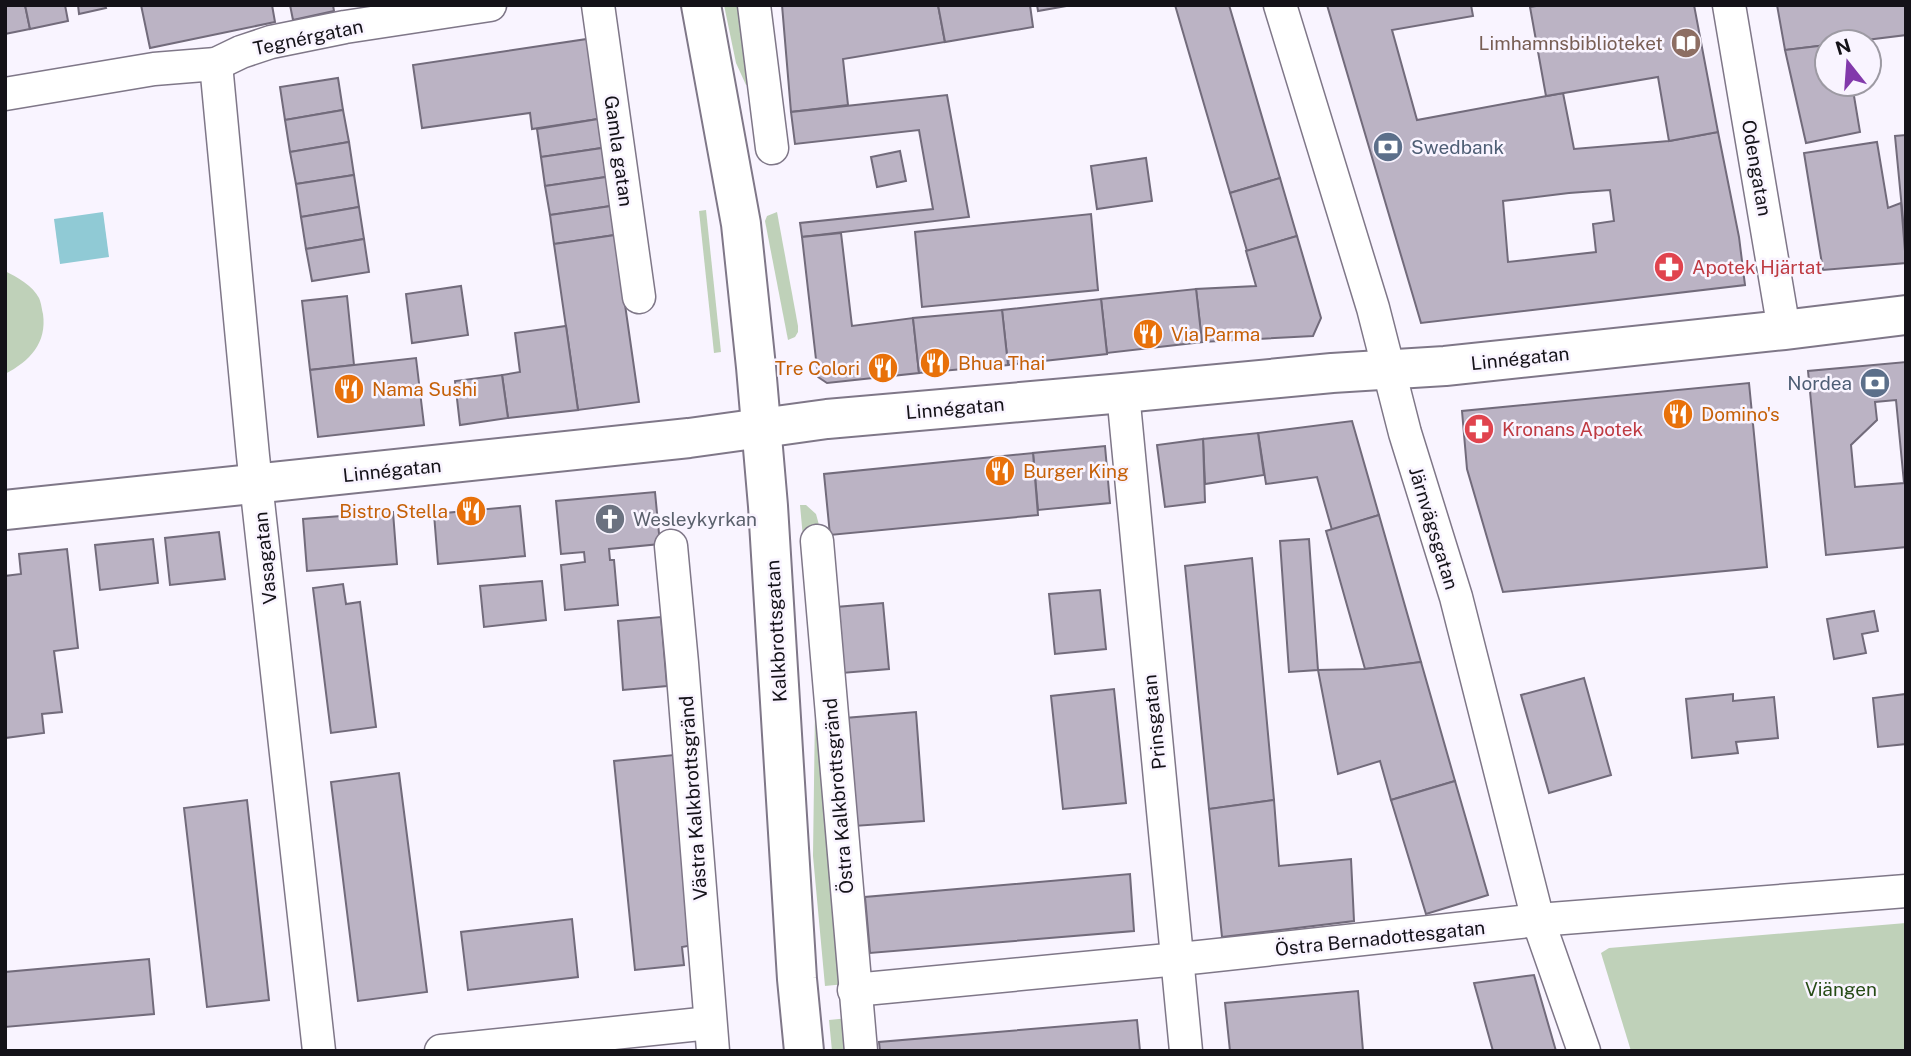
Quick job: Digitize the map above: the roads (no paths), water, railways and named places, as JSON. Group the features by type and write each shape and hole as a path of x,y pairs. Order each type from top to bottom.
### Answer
{"street":[{"name":"Tegnérgatan","path":"5,94 154,69 216,64 271,42 345,27 489,5"},
{"name":"Gamla gatan","path":"598,5 639,297"},
{"name":"Kalkbrottsgatan","path":"701,5 741,224 762,428 796,965 804,1051"},
{"path":"754,5 772,148"},
{"name":"Järnvägsgatan","path":"1280,5 1373,308 1405,433 1456,597 1538,920 1584,1051"},
{"name":"Odengatan","path":"1729,5 1784,330"},
{"name":"Vasagatan","path":"216,64 250,425 319,1051"},
{"name":"Linnégatan","path":"5,510 676,439 827,419 1473,363 1906,315"},
{"name":"Prinsgatan","path":"1123,393 1186,1051"},
{"name":"Östra Kalkbrottsgränd","path":"817,541 861,1051"},
{"name":"Västra Kalkbrottsgränd","path":"671,546 712,1037"},
{"name":"Östra Bernadottesgatan","path":"854,990 1538,920 1906,891"},
{"path":"440,1051 712,1037"}],"water":[{"path":"103,212 109,257 60,264 54,219"}],"place":[{"name":"Limhamnsbiblioteket","path":"1686,43"},
{"name":"Swedbank","path":"1388,147"},
{"name":"Apotek Hjärtat","path":"1669,267"},
{"name":"Via Parma","path":"1148,334"},
{"name":"Bhua Thai","path":"935,363"},
{"name":"Tre Colori","path":"883,368"},
{"name":"Nordea","path":"1875,383"},
{"name":"Nama Sushi","path":"349,389"},
{"name":"Domino's","path":"1678,414"},
{"name":"Kronans Apotek","path":"1479,429"},
{"name":"Burger King","path":"1000,471"},
{"name":"Bistro Stella","path":"471,511"},
{"name":"Wesleykyrkan","path":"610,519"}],"park label":[{"name":"Viängen","path":"1841,989"}]}
